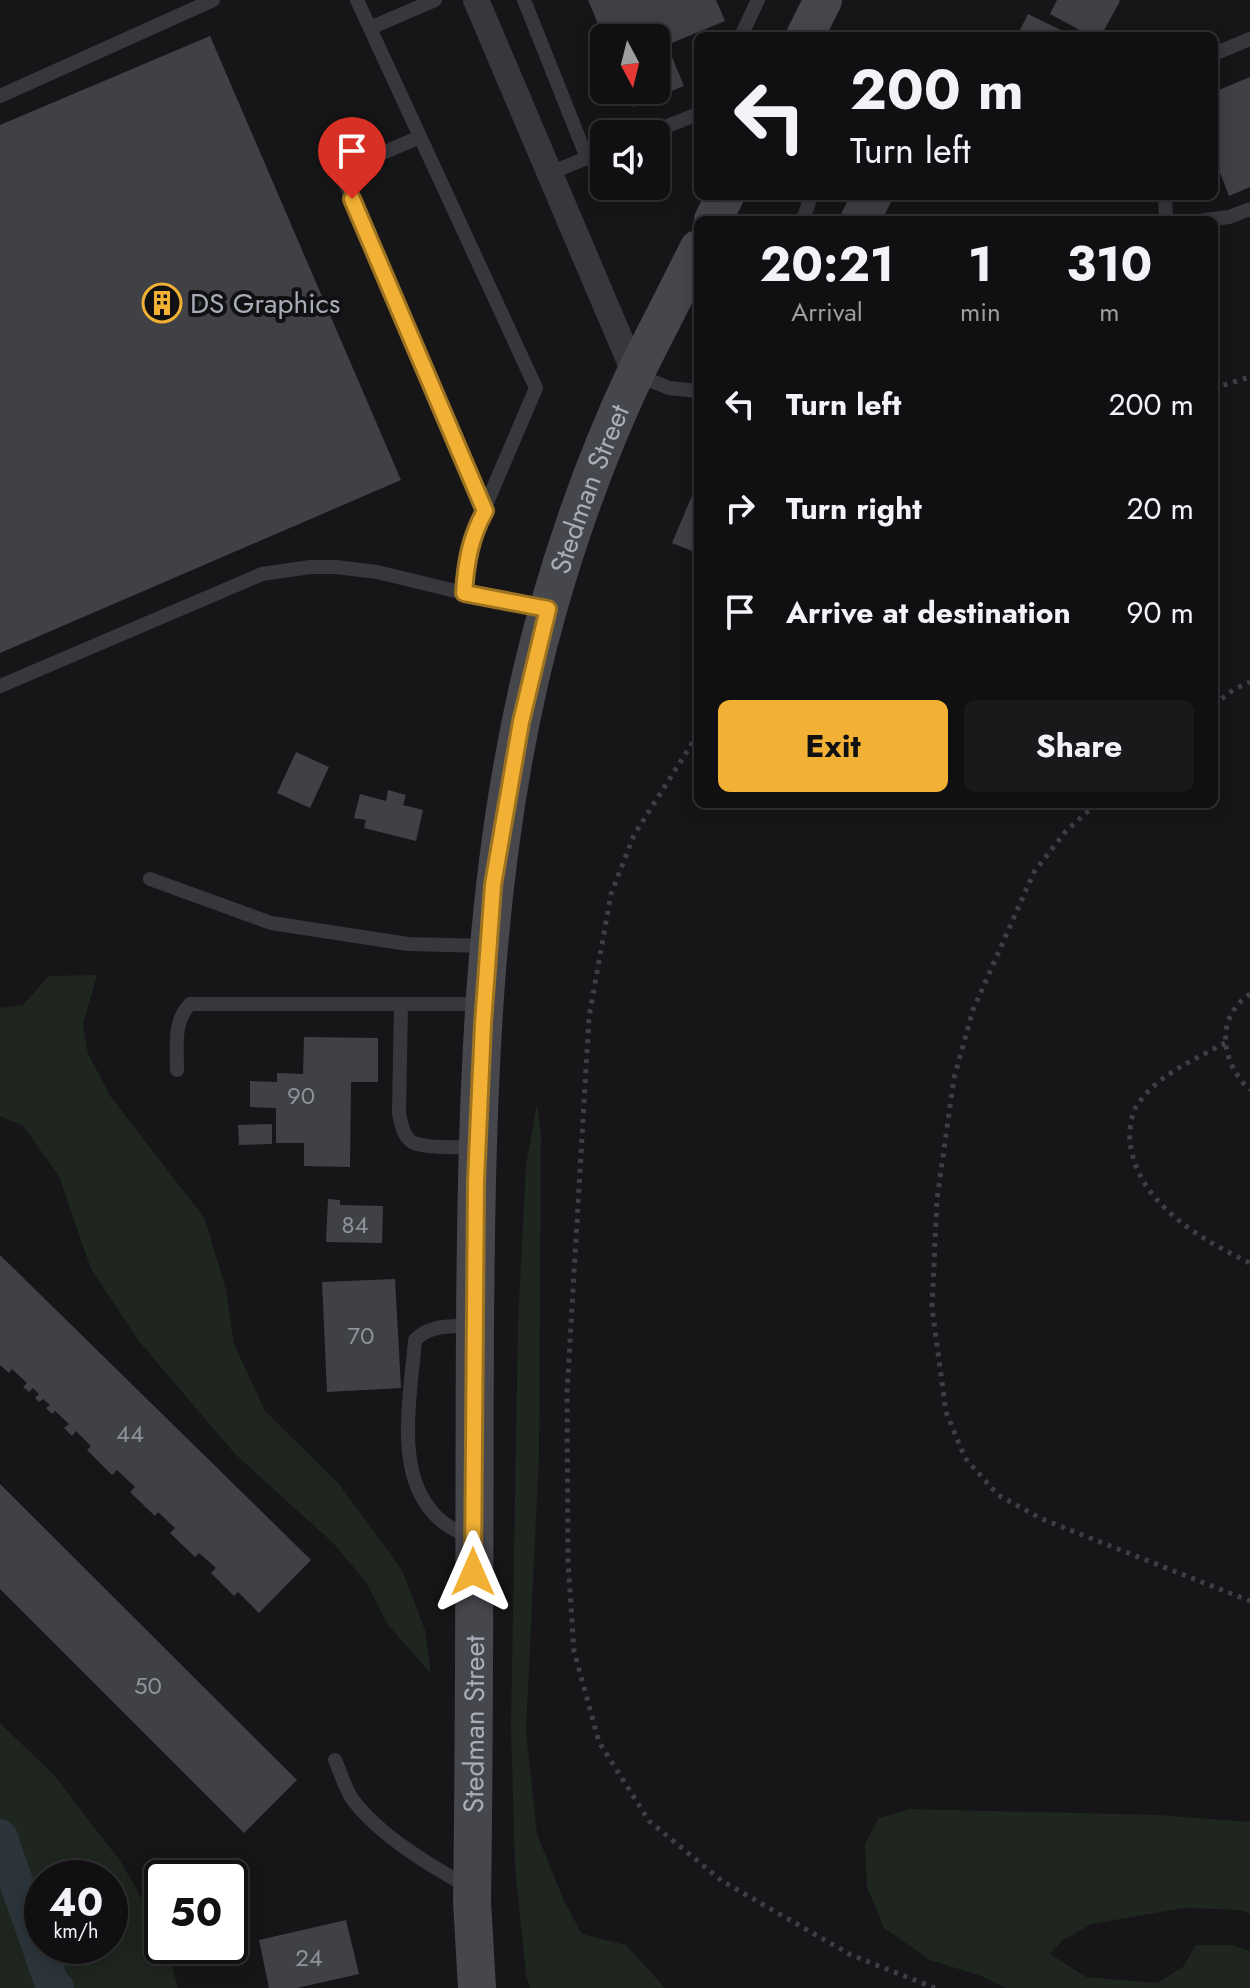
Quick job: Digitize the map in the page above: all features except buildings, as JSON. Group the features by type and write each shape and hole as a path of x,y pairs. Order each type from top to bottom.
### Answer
{"main road":[{"path":"807,32 823,0"},
{"name":"Stedman Street","path":"477,1988 472,1890 475,1325 478,1147 493,885 521,722 548,609 590,484 635,374 694,259"}],"street":[{"path":"476,0 635,374"}],"lane":[{"path":"0,96 213,0"},
{"path":"357,0 536,388 477,526 466,559 464,593"},
{"path":"370,28 435,0"},
{"path":"524,0 587,158"},
{"path":"743,32 758,0"},
{"path":"1218,52 1250,39"},
{"path":"670,125 694,116"},
{"path":"420,137 340,171 485,511"},
{"path":"550,173 590,157"},
{"path":"1218,218 1250,209"},
{"path":"635,374 669,388 694,391"},
{"path":"0,686 262,574 310,567 377,572 548,609"},
{"path":"150,879 271,923 408,944 489,946"},
{"path":"177,1070 177,1026 182,1012 190,1004 485,1004"},
{"path":"401,1004 399,1113 403,1130 411,1141 421,1145 478,1147"},
{"path":"474,1540 442,1522 430,1510 415,1486 408,1444 415,1340 424,1331 433,1328 475,1325"},
{"path":"335,1760 351,1798 367,1816 432,1867 472,1890"}],"path":[{"path":"1218,387 1250,377"},
{"path":"1218,702 1250,682"},
{"path":"694,740 634,835 622,864 611,894 589,1017 567,1393 568,1562 574,1651 599,1742 649,1821 722,1881 851,1955 935,1988"},
{"path":"1092,808 1066,831 1034,872 973,1010 954,1078 937,1199 932,1308 946,1412 965,1458 998,1495 1042,1519 1250,1601"},
{"path":"1250,994 1236,1003 1227,1022 1225,1043 1229,1062 1239,1081 1250,1090"},
{"path":"1225,1043 1168,1074 1135,1108 1129,1134 1132,1161 1144,1186 1163,1205 1207,1242 1250,1263"}],"shaded area":[{"path":"97,975 83,1024 88,1054 111,1097 205,1219 226,1290 234,1344 265,1411 339,1484 402,1570 425,1630 431,1674 388,1625 366,1582 333,1543 234,1453 138,1340 91,1269 59,1176 23,1126 0,1116 0,1008 23,1005 49,976"},
{"path":"537,1104 541,1134 539,1454 526,1732 537,1834 564,1901 582,1934 626,1945 665,1988 530,1988 526,1975 515,1867 511,1727 518,1324 526,1165"},
{"path":"0,1723 54,1775 119,1860 24,1860 24,1964 128,1964 128,1874 144,1902 144,1964 172,1964 178,1988 0,1988"},
{"path":"909,1809 1158,1815 1250,1822 1250,1914 1241,1910 1183,1908 1092,1924 1063,1940 1050,1954 1086,1977 1157,1983 1183,1967 1196,1945 1231,1945 1250,1951 1250,1988 1006,1988 981,1976 930,1960 884,1928 867,1887 865,1844 879,1818"}],"waterway":[{"path":"0,1836 51,1981 57,1988"}],"place":[{"name":"DS Graphics","path":"162,303"}],"route":[{"path":"352,199 485,511 466,559 464,593 548,609 521,722 493,885 476,1181 473,1572"}]}
